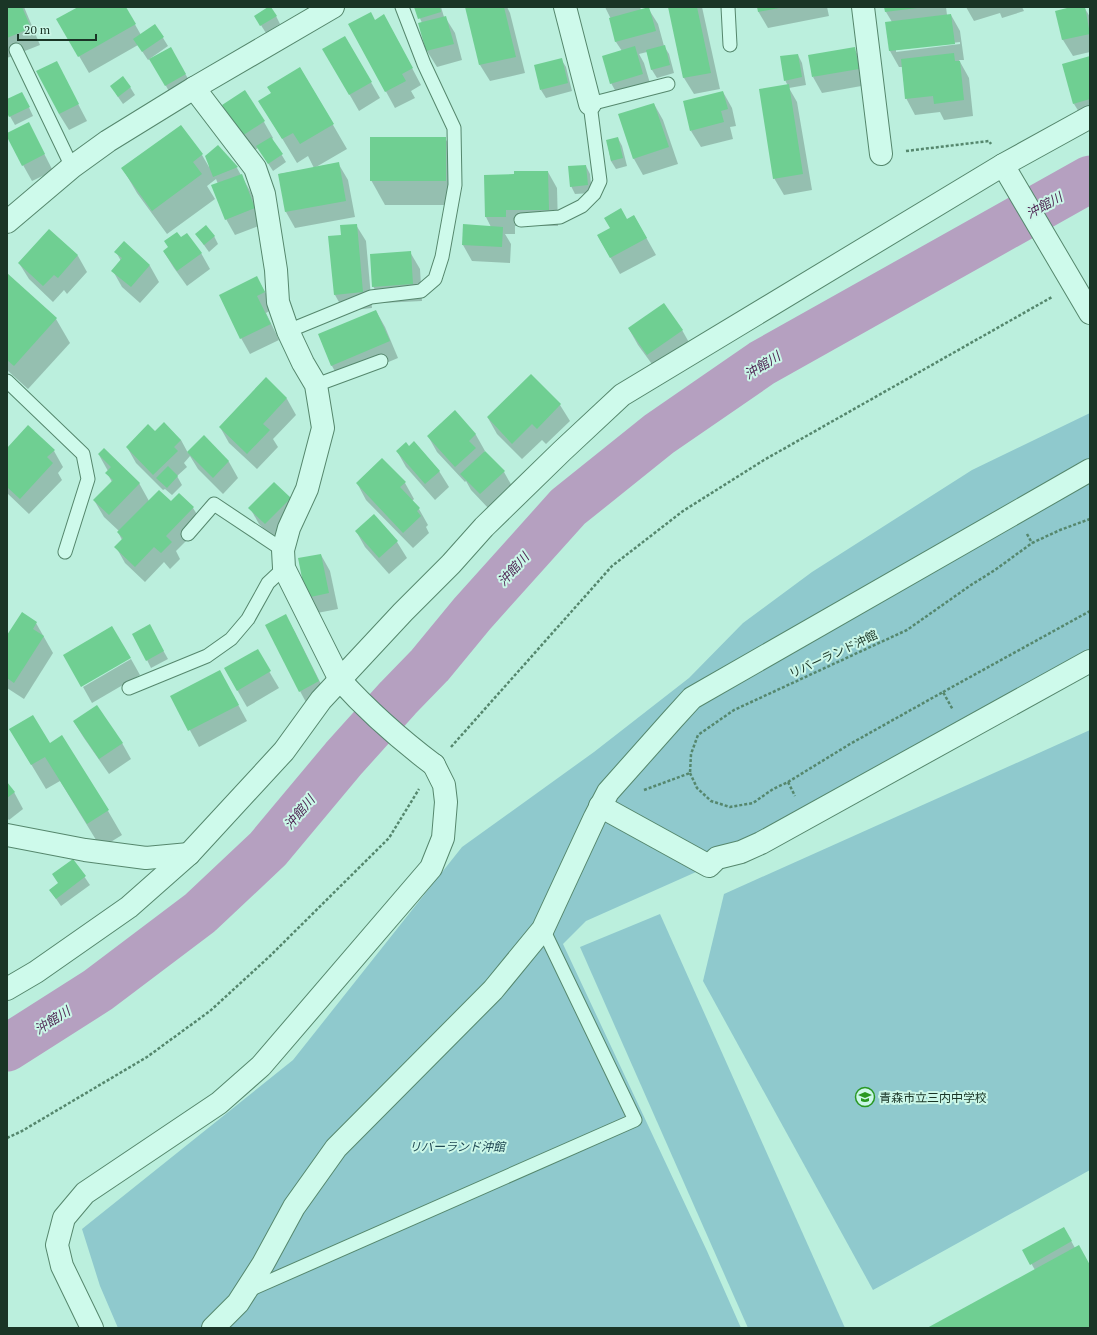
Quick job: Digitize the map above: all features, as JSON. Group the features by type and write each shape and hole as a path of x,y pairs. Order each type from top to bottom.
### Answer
{"street":[{"path":"7,222 108,140 333,7"},
{"path":"565,7 590,104"},
{"path":"862,7 881,154"},
{"path":"92,1328 62,1266 57,1244 64,1218 85,1193 219,1103 261,1066 431,868 443,838 446,802 444,785 434,765 412,748 346,686 284,559 289,528 307,489 323,428 316,385 303,363 288,331 278,302 276,270 264,194 255,168 194,88"},
{"path":"7,988 36,972 129,907 189,854 284,751 321,700 346,686 484,527 622,395 1006,171 1090,117"},
{"path":"1006,171 1090,313"},
{"path":"213,1328 238,1303 263,1264 294,1207 336,1148 493,990 543,929 600,806 608,792 692,698 1090,470"},
{"path":"600,806 709,866 717,858 741,852 762,843 1090,661"},
{"path":"7,835 85,850 146,858 189,854"}],"lane":[{"path":"288,331 371,297 421,291 435,279 442,257 455,185 454,128 424,64 402,7"},
{"path":"728,7 730,45"},
{"path":"16,50 72,168"},
{"path":"521,220 560,218 582,206 594,194 600,181 590,104 668,84"},
{"path":"316,385 381,361"},
{"path":"7,381 83,454 88,479 65,552"},
{"path":"129,688 206,656 231,639 248,619 268,583 284,559 214,504 188,534"},
{"path":"245,1292 635,1120 543,929"}],"path":[{"path":"881,154 989,141"},
{"path":"7,1138 22,1131 147,1057 210,1011 270,956 388,838 434,765 612,566 683,510 764,460 1074,285"},
{"name":"リバーランド沖館","path":"690,773 692,754 698,735 734,710 907,630 1032,543 1060,530 1090,519"},
{"path":"638,792 690,773 697,788 711,801 730,807 753,803 773,789 788,782 850,744 1090,611"},
{"path":"943,692 964,731"},
{"path":"788,782 806,818"}],"green space":[{"name":"リバーランド沖館","path":"1090,413 1090,649 748,840 741,852 586,921 563,944 707,1251 741,1328 118,1328 100,1286 82,1229 293,1060 462,847 594,752 689,678 743,623 812,572 972,470"},
{"name":"青森市立三内中学校","path":"1090,730 1090,1170 873,1290 703,981 724,894"},
{"path":"660,914 845,1328 748,1328 580,947"}],"building":[{"path":"7,7 22,7 31,28 7,38"},
{"path":"78,7 126,7 136,24 78,57 56,19"},
{"path":"268,7 271,7 277,16 260,26 254,16"},
{"path":"414,7 440,7 441,12 418,19"},
{"path":"465,7 504,7 516,57 479,65"},
{"path":"649,7 656,31 615,42 609,18"},
{"path":"668,7 697,7 711,73 683,78"},
{"path":"757,7 779,7 779,8 758,12"},
{"path":"884,7 917,7 917,8 885,12"},
{"path":"1071,7 1085,7 1090,34 1062,40 1055,11"},
{"path":"371,12 375,20 384,14 413,68 402,74 406,81 385,92 348,24"},
{"path":"951,14 955,44 889,51 885,22"},
{"path":"446,16 454,44 426,51 418,23"},
{"path":"155,24 164,37 142,52 133,39"},
{"path":"345,36 372,82 349,95 322,49"},
{"path":"665,45 670,65 651,70 646,50"},
{"path":"635,46 643,74 610,84 602,56"},
{"path":"171,47 186,74 165,86 149,59"},
{"path":"855,47 859,69 812,77 808,55"},
{"path":"954,53 955,61 960,61 964,100 934,104 933,96 905,99 901,59"},
{"path":"798,54 802,77 784,81 780,56"},
{"path":"1090,56 1090,99 1073,104 1062,64"},
{"path":"562,58 568,83 540,90 534,65"},
{"path":"57,61 79,104 59,114 36,71"},
{"path":"300,67 334,124 300,144 293,133 282,139 258,101 271,93 267,87"},
{"path":"123,76 131,87 118,97 110,86"},
{"path":"789,84 803,174 773,179 759,89"},
{"path":"245,90 265,121 242,136 222,105"},
{"path":"723,91 728,109 721,111 724,122 690,131 683,101"},
{"path":"22,92 30,107 9,117 7,113 7,99"},
{"path":"654,103 669,147 633,159 618,114"},
{"path":"29,122 45,154 22,166 7,137 7,133"},
{"path":"181,125 203,154 193,162 202,174 152,211 121,168"},
{"path":"271,137 283,154 268,164 256,146"},
{"path":"370,137 446,137 446,181 370,181"},
{"path":"618,137 623,158 611,161 606,140"},
{"path":"218,145 238,167 213,177 205,156"},
{"path":"339,162 346,201 285,212 278,174"},
{"path":"586,165 588,185 570,187 568,166"},
{"path":"514,171 548,171 549,210 506,210 506,217 485,217 484,175 514,174"},
{"path":"242,174 255,208 225,220 211,185"},
{"path":"621,208 627,219 634,215 647,238 610,258 597,235 610,228 604,218"},
{"path":"357,224 363,292 334,295 328,236 341,235 340,225"},
{"path":"463,224 503,227 502,247 462,245"},
{"path":"206,225 215,236 204,245 195,234"},
{"path":"49,229 78,255 58,278 54,275 43,286 18,263"},
{"path":"177,232 181,237 187,233 202,253 177,271 163,251 168,247 164,241"},
{"path":"124,241 150,265 131,287 111,271 122,258 114,252"},
{"path":"411,251 413,284 372,287 370,254"},
{"path":"7,273 57,318 14,366 7,360"},
{"path":"257,276 265,292 257,296 271,324 240,339 219,295"},
{"path":"664,303 683,330 647,355 628,328"},
{"path":"376,310 390,341 331,366 318,334"},
{"path":"531,374 561,404 537,429 532,424 512,444 487,417"},
{"path":"266,377 287,398 263,424 270,430 247,454 219,427"},
{"path":"455,410 476,434 469,441 476,448 455,467 427,436"},
{"path":"164,422 181,440 174,447 178,451 153,475 126,447 148,424 155,431"},
{"path":"28,425 55,450 47,457 53,463 20,499 7,487 7,448"},
{"path":"204,435 229,461 213,478 187,452"},
{"path":"414,441 440,471 425,484 396,451 406,442 409,446"},
{"path":"104,448 140,483 109,515 93,500 113,480 105,473 111,467 98,454"},
{"path":"485,451 505,471 480,494 460,474"},
{"path":"382,458 406,482 400,487 420,508 417,511 421,516 403,533 356,483"},
{"path":"168,466 178,476 167,488 156,478"},
{"path":"274,482 291,498 265,524 248,508"},
{"path":"159,490 171,501 179,493 194,507 166,536 172,542 161,553 154,547 135,567 114,547 123,538 117,532"},
{"path":"374,514 398,541 379,558 355,531"},
{"path":"321,554 329,593 306,598 298,558"},
{"path":"22,612 37,622 33,629 44,636 14,683 7,678 7,635"},
{"path":"286,614 319,681 299,692 265,625"},
{"path":"150,624 164,651 146,661 132,634"},
{"path":"112,626 131,658 81,687 63,655"},
{"path":"258,649 271,671 237,691 224,668"},
{"path":"220,670 239,705 188,731 170,696"},
{"path":"97,705 123,743 99,759 73,721"},
{"path":"33,715 50,743 62,735 109,810 87,824 45,757 31,765 9,729"},
{"path":"7,782 15,792 7,798"},
{"path":"73,859 86,876 56,899 49,890 58,883 52,874"},
{"path":"1064,1227 1072,1241 1030,1265 1022,1250"},
{"path":"1079,1245 1090,1265 1090,1328 927,1328"}],"waterway":[{"name":"沖館川","path":"7,1048 98,990 200,913 268,849 344,758 430,665 472,614 568,507 659,434 762,363 1090,179"}],"place":[{"name":"青森市立三内中学校","path":"865,1097"}]}
